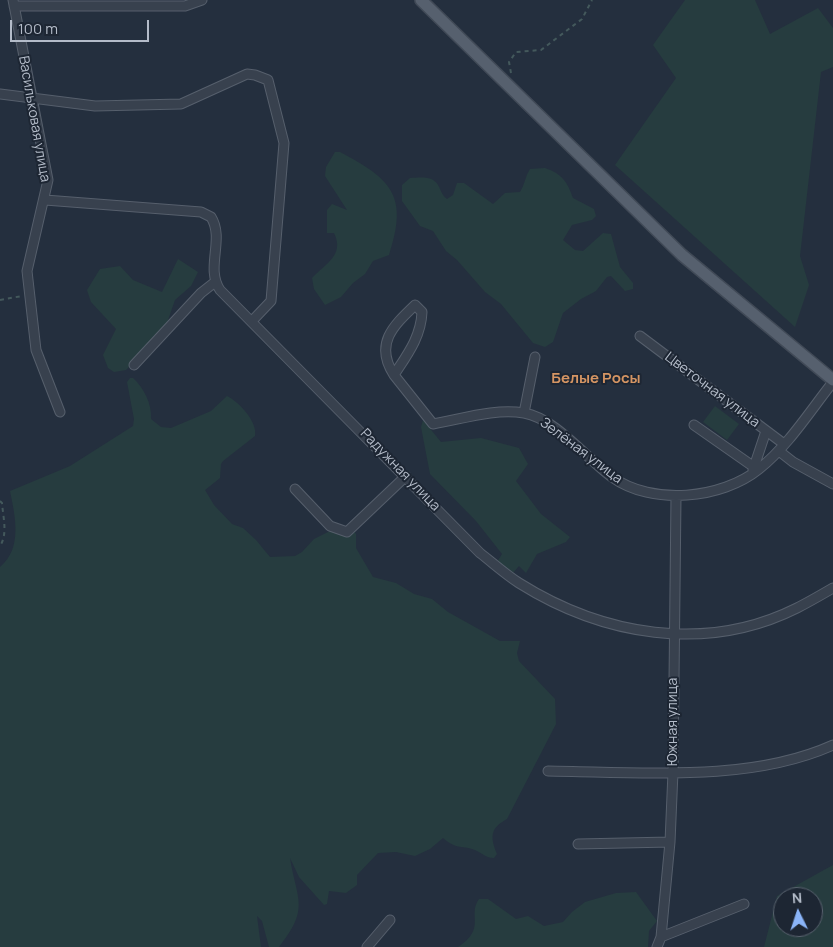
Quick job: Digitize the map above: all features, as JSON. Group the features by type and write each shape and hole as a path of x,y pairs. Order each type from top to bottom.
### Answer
{"main road":[{"path":"421,0 682,255 833,381"}],"street":[{"path":"13,3 184,6 202,0"},
{"name":"Васильковая улица","path":"13,3 48,180 45,200 27,271 29,296 36,350 60,412"},
{"path":"0,94 95,106 182,104 247,74 268,80 284,143 271,301 252,321"},
{"path":"45,200 202,212 211,217 215,223 215,282 201,293 134,365"},
{"name":"Радужная улица","path":"215,282 480,553 517,582 551,601 595,620 630,630 673,635 714,633 753,625 795,609 833,588"},
{"path":"415,305 422,312 422,324 410,351 394,375 386,363 385,351 389,334 398,321 415,305"},
{"name":"Цветочная улица","path":"640,336 766,431 793,462 833,484"},
{"path":"524,413 535,357"},
{"name":"Зелёная улица","path":"394,375 433,424 489,414 524,413 544,420 614,478 632,487 676,496 704,493 733,484 753,470 781,448 833,381"},
{"path":"694,425 753,470 766,431"},
{"path":"295,489 330,526 347,532 406,476"},
{"name":"Южная улица","path":"657,947 661,937 670,842 673,772 676,496"},
{"path":"548,771 673,772 766,765 833,745"},
{"path":"578,844 670,842"},
{"path":"661,937 744,904"},
{"path":"367,947 390,920"}],"path":[{"path":"513,90 510,62 516,52 541,50 582,19 592,0"},
{"path":"0,300 29,296"},
{"path":"0,501 2,503 4,540 0,546"}],"green space":[{"path":"685,0 755,0 770,34 818,8 833,28 833,67 821,72 800,256 809,285 795,327 615,165 676,78 653,45"},
{"path":"335,152 340,152 358,162 383,181 391,191 396,203 397,217 395,234 389,255 373,261 365,274 353,283 341,297 325,305 314,289 312,278 328,263 337,247 334,233 327,233 327,210 332,204 347,210 325,176 326,167"},
{"path":"545,168 560,176 566,183 573,198 594,209 596,216 592,220 572,225 563,240 575,250 583,251 603,233 611,234 620,267 633,283 633,289 625,291 611,276 607,277 596,291 581,299 563,313 553,342 545,347 533,343 501,304 485,292 457,260 446,251 433,231 420,226 402,201 402,185 410,178 429,178 438,185 442,194 447,199 453,195 457,183 464,183 493,204 505,193 520,192 530,169"},
{"path":"178,259 198,272 191,286 175,300 167,323 129,367 126,370 114,372 108,368 103,355 116,329 91,302 87,290 100,269 120,266 133,280 162,292"},
{"path":"130,378 133,378 144,391 149,402 151,419 161,427 171,428 211,411 227,396 247,413 254,425 255,436 223,461 220,478 205,490 214,505 232,524 243,528 270,557 295,556 302,552 314,539 336,528 351,527 356,534 356,548 373,577 396,583 414,594 432,599 448,612 500,641 520,641 517,653 519,661 555,699 556,724 507,819 497,826 493,834 493,843 497,854 494,858 472,849 454,845 443,838 430,849 415,856 396,852 378,853 357,875 357,885 346,893 329,891 327,904 324,905 299,877 290,858 298,895 298,913 289,934 279,947 269,947 262,921 257,916 261,947 0,947 0,567 12,551 15,541 14,511 10,491 70,466 133,426 134,419 127,382"},
{"path":"715,406 739,424 727,440 703,422"},
{"path":"423,420 441,442 481,438 519,448 528,464 516,481 541,514 570,537 566,542 537,554 526,573 519,566 513,573 497,562 502,554 476,521 430,474 421,427"},
{"path":"833,865 833,947 764,947 773,912 773,937 823,937 823,887 793,887"},
{"path":"636,892 657,921 649,931 648,947 458,947 472,934 476,905 479,899 488,899 516,919 528,916 544,926 563,922 585,902 616,893"}],"district":[{"name":"Белые Росы","path":"596,379"}]}
